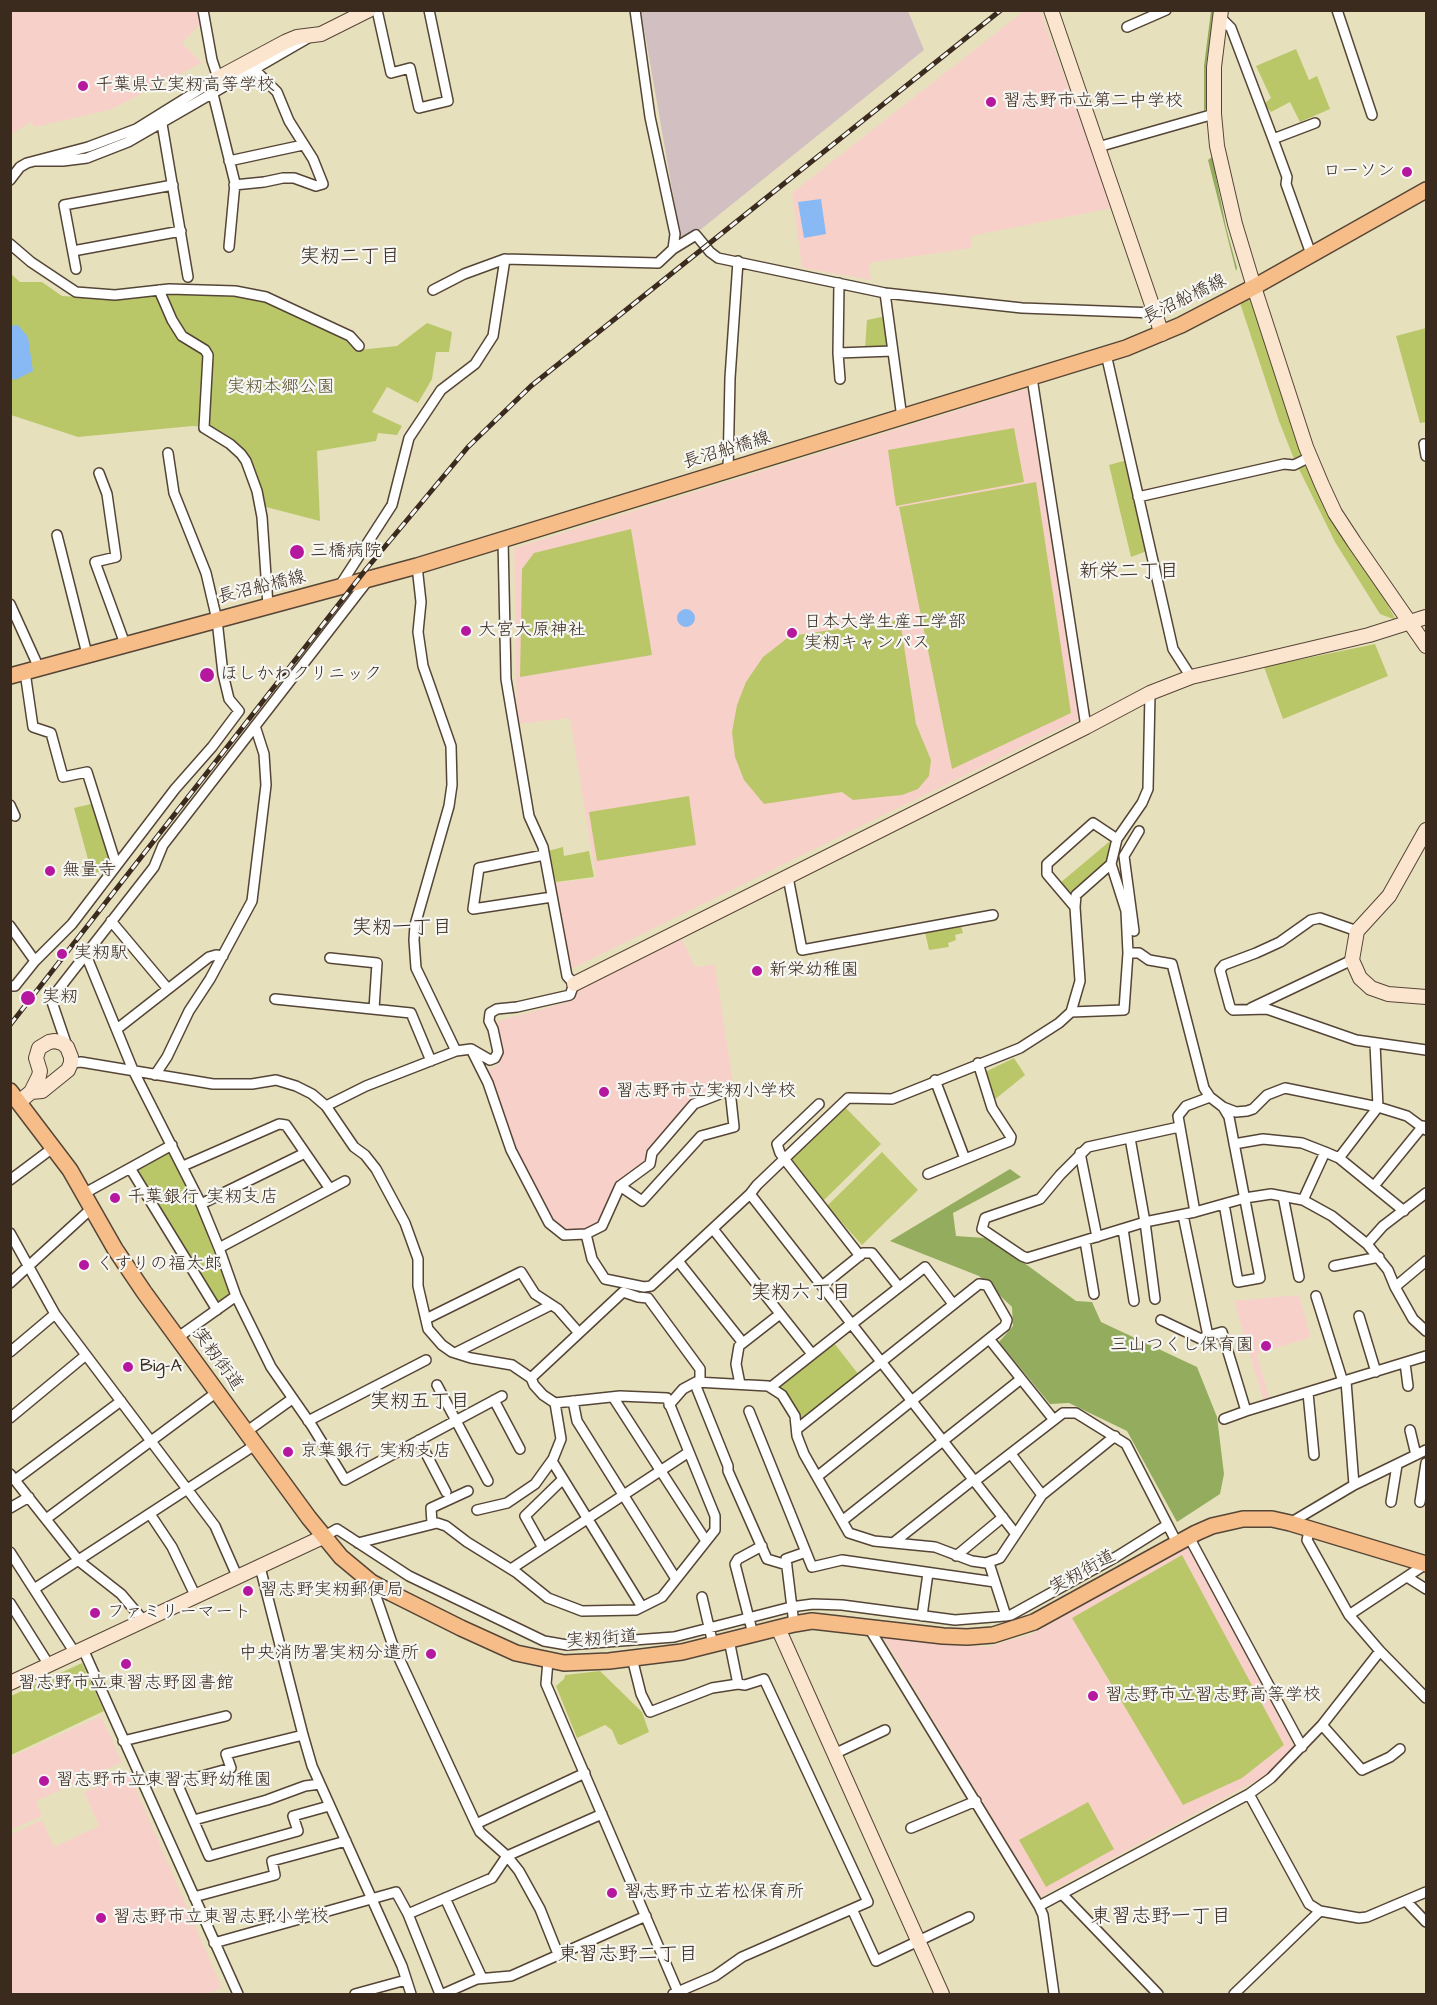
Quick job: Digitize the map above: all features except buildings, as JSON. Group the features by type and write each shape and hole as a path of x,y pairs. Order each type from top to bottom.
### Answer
{"main road":[{"name":"長沼船橋線","path":"25,672 417,566 1106,354 1162,334 1254,287 1426,190"},
{"name":"実籾街道","path":"20,1095 85,1193 128,1269 255,1445 340,1557 371,1582 516,1653 548,1661 586,1663 682,1652 794,1624 827,1622 967,1637 1008,1632 1034,1622 1183,1540 1212,1526 1237,1520 1258,1518 1290,1523 1426,1564"}],"street":[{"path":"203,10 212,60 218,78"},
{"path":"10,180 20,167 27,163 122,135 160,115 218,78 285,42 297,37 326,32 369,10"},
{"path":"377,10 392,74 410,69 419,108 448,101 429,10"},
{"path":"635,10 650,117 675,234 673,249"},
{"path":"1051,10 1162,334"},
{"path":"1127,27 1166,10"},
{"path":"1337,10 1372,115"},
{"path":"1221,14 1214,67 1214,114 1223,175 1254,287 1310,457 1335,513 1426,646"},
{"path":"1221,14 1231,28 1273,139 1311,254"},
{"path":"37,161 87,158 128,142 312,36"},
{"path":"234,184 264,183 283,178 294,178 316,186 323,184 313,159 289,121 277,92 255,69"},
{"path":"213,94 234,184 229,247"},
{"path":"1098,147 1214,114"},
{"path":"1273,139 1315,123"},
{"path":"162,124 188,277"},
{"path":"229,161 303,145"},
{"path":"76,269 64,205 173,185"},
{"path":"73,251 181,231"},
{"path":"433,290 464,274 506,259 658,263 673,249 696,236 718,258 885,293 1022,308 1155,313"},
{"path":"10,244 31,262 76,292 115,295 159,290 235,291 266,297 350,336 359,346"},
{"path":"338,589 392,506 409,438 441,390 475,364 493,336 506,259"},
{"path":"728,471 730,378 738,261"},
{"path":"839,283 840,379"},
{"path":"159,290 182,336 206,350 208,355 204,429 230,444 241,454 246,461 257,491 262,517 268,606"},
{"path":"885,293 902,418"},
{"path":"838,353 893,351"},
{"path":"1106,354 1173,649 1191,677"},
{"path":"1032,378 1086,727"},
{"path":"1424,444 1426,456"},
{"path":"10,986 15,986 35,961 72,924 116,864 175,789 212,747 238,711 229,699 223,674 217,620 206,573 174,493 168,453"},
{"path":"1138,497 1284,464 1294,465 1310,457"},
{"path":"99,473 107,494 116,557 95,562 125,644"},
{"path":"57,535 87,654"},
{"path":"503,540 506,679 529,816 543,847 567,976 574,984"},
{"path":"417,566 421,602 418,632 423,666 451,746 452,785 449,806 415,925 416,968 456,1051"},
{"path":"20,1095 42,1091 68,1070 71,1064 71,1057 51,999 154,867 163,845 369,579"},
{"path":"10,604 25,672 33,727 51,733 63,777 87,772 116,864"},
{"path":"326,1106 366,1086 456,1051 471,1049 490,1060 495,1058 498,1052 489,1021 490,1013 497,1009 517,1007 570,995 574,984 1150,693 1191,677 1426,617"},
{"path":"1071,1012 1124,1010 1128,953 1126,911 1111,864 1117,839 1142,803 1148,789 1150,693"},
{"path":"155,1075 252,902 266,785 264,754 255,726"},
{"path":"10,805 15,816"},
{"path":"1075,907 1047,874 1047,864 1093,823 1117,839"},
{"path":"1426,830 1389,896 1357,931 1352,960 1360,978 1371,988 1389,994 1426,997"},
{"path":"1134,930 1124,856 1139,831"},
{"path":"544,855 479,868 473,909 552,897"},
{"path":"531,1378 620,1294 644,1292 657,1282 848,1098 892,1099 1020,1048 1059,1023 1071,1012 1080,981 1076,895 1111,864"},
{"path":"788,877 802,951 993,915"},
{"path":"1357,931 1320,918 1311,920 1280,942 1224,965 1220,970 1230,1007 1233,1010 1267,1009 1340,1036 1375,1044 1426,1050"},
{"path":"111,921 168,989"},
{"path":"10,926 35,961"},
{"path":"1128,953 1139,953 1149,960 1172,964 1204,1088 1210,1097 1223,1107 1236,1112 1253,1109 1267,1095 1285,1088 1378,1107 1407,1116 1425,1128 1374,1186"},
{"path":"86,955 133,1070 201,1204 236,1296 271,1367 345,1480 498,1398 520,1449"},
{"path":"117,1029 209,957 223,956"},
{"path":"330,958 377,963 374,1009"},
{"path":"1250,1008 1352,960"},
{"path":"275,999 411,1013 431,1061"},
{"path":"20,1095 39,1076 36,1058 39,1048 55,1041 67,1047"},
{"path":"1339,1158 1378,1107 1375,1044"},
{"path":"471,1049 488,1083 511,1150 549,1223 564,1234 586,1234 602,1227 620,1186 650,1164 652,1153 694,1104 730,1089 734,1127 700,1136 642,1201 620,1186"},
{"path":"71,1064 81,1062 213,1084 252,1084 276,1080 312,1094 326,1106 354,1147 365,1155 376,1169 405,1223 418,1259 418,1286 426,1319 430,1331 442,1345 455,1353 471,1358 512,1365 531,1378 543,1395 555,1402 613,1397 667,1398 715,1516 714,1530 662,1597 636,1610 582,1611 548,1598 527,1580 442,1524 432,1523 358,1543"},
{"path":"928,1174 1010,1141 1011,1137 992,1108 978,1063"},
{"path":"935,1080 965,1159"},
{"path":"1194,1212 1178,1116 1186,1106 1210,1097"},
{"path":"819,1104 777,1144 785,1158 860,1256"},
{"path":"1223,1107 1229,1117 1260,1278 1238,1282 1224,1204"},
{"path":"183,1166 279,1124 286,1125 330,1189"},
{"path":"1179,1127 1088,1147 1080,1153 1040,1199 985,1218 982,1229 1027,1258 1145,1222 1183,1215 1245,1198 1271,1194 1303,1200 1332,1215 1367,1244 1388,1270 1413,1319 1426,1331"},
{"path":"1130,1138 1145,1222 1155,1299"},
{"path":"1234,1144 1263,1139 1302,1143 1339,1158 1404,1210"},
{"path":"85,1193 172,1145"},
{"path":"10,1180 54,1147"},
{"path":"1303,1200 1325,1152"},
{"path":"201,1204 305,1153"},
{"path":"1080,1153 1097,1237"},
{"path":"130,1168 217,1310"},
{"path":"219,1248 345,1181"},
{"path":"1367,1244 1383,1226 1426,1193"},
{"path":"750,1194 1015,1533"},
{"path":"1283,1196 1299,1277"},
{"path":"10,1282 92,1208"},
{"path":"1183,1215 1208,1336"},
{"path":"713,1229 812,1354"},
{"path":"1123,1229 1134,1301"},
{"path":"10,1233 55,1314 215,1526 238,1578"},
{"path":"586,1234 592,1259 605,1279 644,1292 700,1369 697,1389 728,1471 767,1559 787,1564"},
{"path":"1085,1241 1094,1294"},
{"path":"822,1286 863,1253 872,1253 899,1287"},
{"path":"1334,1266 1379,1257"},
{"path":"678,1261 742,1343"},
{"path":"1395,1287 1426,1264"},
{"path":"771,1387 925,1267 953,1304"},
{"path":"426,1319 521,1272 535,1294 558,1309 579,1333"},
{"path":"797,1429 979,1284 987,1286 1007,1320 1005,1326 818,1476"},
{"path":"177,1338 236,1296"},
{"path":"1317,1296 1344,1382 1354,1485"},
{"path":"455,1353 551,1305"},
{"path":"10,1352 55,1314"},
{"path":"740,1384 736,1364 739,1346 780,1314"},
{"path":"1359,1316 1376,1372"},
{"path":"1161,1320 1201,1339 1222,1332 1246,1411"},
{"path":"990,1340 1054,1420"},
{"path":"10,1418 86,1355"},
{"path":"1224,1419 1426,1356"},
{"path":"308,1421 426,1359"},
{"path":"1405,1363 1408,1386"},
{"path":"842,1521 1022,1379"},
{"path":"669,1405 682,1389 698,1382 771,1387 782,1395 795,1416 797,1436 804,1454 849,1533 874,1541 935,1547 972,1561 989,1563 1000,1558 1042,1495 1115,1436"},
{"path":"437,1385 488,1481"},
{"path":"46,1519 217,1392"},
{"path":"1308,1393 1314,1455"},
{"path":"613,1397 706,1541"},
{"path":"246,1432 292,1399"},
{"path":"121,1401 13,1477 79,1561 121,1594 143,1620"},
{"path":"573,1401 577,1421 676,1579"},
{"path":"477,1510 507,1503 536,1484 552,1461 561,1438 555,1402"},
{"path":"749,1411 812,1568 842,1560 995,1582"},
{"path":"893,1543 1063,1413 1076,1413 1126,1444 1167,1525 1183,1540 1302,1747"},
{"path":"1410,1430 1416,1455"},
{"path":"418,1440 446,1492"},
{"path":"34,1588 255,1445"},
{"path":"1290,1523 1354,1485 1426,1450"},
{"path":"511,1569 689,1452"},
{"path":"1011,1454 1042,1495"},
{"path":"552,1461 642,1607"},
{"path":"1420,1502 1426,1462"},
{"path":"1391,1502 1397,1465"},
{"path":"543,1548 525,1516 563,1479"},
{"path":"432,1523 430,1508 468,1491"},
{"path":"10,1508 28,1497"},
{"path":"150,1514 172,1547 196,1597"},
{"path":"956,1556 1003,1517"},
{"path":"10,1683 260,1568 338,1529 409,1576 524,1631 554,1644 567,1645 660,1639 791,1607 813,1604 842,1605 955,1620 1006,1616 1116,1557 1167,1525"},
{"path":"1310,1528 1307,1540 1349,1615 1426,1698"},
{"path":"753,1634 735,1564 738,1559 762,1546"},
{"path":"10,1551 79,1651 123,1741 238,1995"},
{"path":"794,1624 786,1559 806,1552"},
{"path":"989,1563 1006,1616"},
{"path":"1349,1615 1426,1564"},
{"path":"260,1568 303,1735 320,1784 402,1966 411,1995"},
{"path":"922,1616 928,1573"},
{"path":"1407,1576 1426,1589"},
{"path":"371,1582 392,1643 476,1824 486,1838 507,1856 519,1871 540,1909 558,1954"},
{"path":"702,1597 713,1644"},
{"path":"10,1604 50,1665"},
{"path":"778,1628 942,1995"},
{"path":"870,1628 1039,1906 1054,1995"},
{"path":"729,1640 738,1684"},
{"path":"1039,1906 1249,1794 1271,1778 1322,1725 1380,1651"},
{"path":"548,1661 546,1684 646,1916 675,1993 715,1976 742,1957 868,1902 764,1679 745,1685 712,1688 650,1712 641,1694 632,1658"},
{"path":"123,1741 226,1716"},
{"path":"1322,1725 1362,1770 1390,1757 1400,1749"},
{"path":"834,1754 885,1730"},
{"path":"303,1735 226,1754 231,1768 177,1784 209,1856 298,1831 292,1816 329,1806"},
{"path":"476,1824 585,1773"},
{"path":"194,1820 267,1800 305,1786 320,1784"},
{"path":"1249,1794 1309,1904 1320,1911 1359,1918 1407,1902 1426,1892"},
{"path":"911,1828 975,1801"},
{"path":"408,1914 492,1878 507,1856 602,1814"},
{"path":"194,1897 275,1875 272,1861 346,1841"},
{"path":"214,1943 396,1892 408,1914 442,1995 477,1979 511,1976 646,1916"},
{"path":"1062,1894 1158,1995"},
{"path":"445,1898 482,1978"},
{"path":"1407,1902 1426,1922"},
{"path":"852,1909 876,1961 969,1917"},
{"path":"1234,1995 1320,1911"},
{"path":"355,1995 406,1980"}],"shaded area":[{"name":"千葉県立実籾高等学校","path":"11,10 197,11 201,23 182,43 202,63 109,110 35,127 31,122 11,134"},
{"name":"習志野市立第二中学校","path":"1040,10 1112,208 971,236 971,248 869,263 871,280 802,268 792,193 1024,11"},
{"path":"641,11 908,11 924,50 700,230 678,241 679,229"},
{"name":"日本大学生産工学部 実籾キャンパス","path":"1029,388 1081,718 573,968 570,967 556,883 596,878 570,718 517,724 514,548"},
{"name":"習志野市立実籾小学校","path":"682,939 695,967 715,965 733,1083 692,1101 648,1149 645,1164 615,1183 598,1223 587,1230 566,1232 551,1220 514,1149 487,1071 499,1064 501,1054 498,1021 572,1001 580,988"},
{"name":"三山つくし保育園","path":"1299,1295 1311,1337 1257,1354 1270,1401 1264,1403 1234,1301"},
{"name":"習志野市立習志野高等学校","path":"1186,1545 1190,1547 1294,1749 1278,1768 1265,1776 1040,1897 882,1635 987,1647 1032,1634"},
{"name":"習志野市立東習志野幼稚園","path":"101,1716 122,1762 36,1801 42,1816 11,1830 11,1757"},
{"name":"習志野市立東習志野小学校","path":"129,1773 222,1988 207,1994 11,1994 11,1834 42,1820 54,1847 99,1826 84,1792"}],"green space":[{"path":"1211,11 1214,11 1206,66 1206,109 1204,111 1204,66"},
{"path":"1296,49 1309,80 1317,76 1330,109 1300,122 1290,102 1271,112 1264,104 1271,98 1256,66"},
{"path":"1212,157 1237,268 1236,271 1208,160"},
{"name":"実籾本郷公園","path":"10,273 20,282 42,282 62,296 114,299 156,294 248,297 266,302 348,339 358,350 397,346 427,323 452,332 449,352 436,352 432,379 418,403 387,387 372,412 402,426 397,435 378,433 376,441 317,451 320,521 266,507 254,466 247,456 211,427 192,426 78,437 11,415"},
{"path":"1252,295 1298,442 1396,620 1380,614 1335,542 1294,459 1239,300"},
{"path":"886,316 890,346 865,348 867,320"},
{"path":"1426,328 1426,422 1420,423 1396,336"},
{"path":"1014,428 1024,482 896,506 888,450"},
{"path":"1127,460 1147,551 1131,557 1109,465"},
{"path":"1036,482 1071,713 952,769 899,507"},
{"path":"631,529 652,655 520,677 522,569 534,553"},
{"path":"900,620 916,724 931,760 929,776 918,789 902,795 853,800 842,792 764,804 744,780 735,757 732,732 737,705 746,682 763,657 790,636"},
{"path":"1375,644 1388,676 1283,719 1264,667"},
{"path":"689,796 696,845 597,861 589,812"},
{"path":"95,803 114,864 106,875 101,871 92,874 74,808"},
{"path":"1110,841 1106,863 1071,892 1067,892 1060,883"},
{"path":"563,847 564,856 589,851 594,877 556,882 548,851"},
{"path":"961,926 963,933 955,935 956,940 948,943 949,947 929,950 925,932"},
{"path":"1014,1058 1025,1075 993,1101 985,1072"},
{"path":"844,1106 881,1144 823,1201 791,1159"},
{"path":"170,1152 200,1215 230,1295 217,1305 136,1171"},
{"path":"882,1152 918,1190 862,1245 827,1206"},
{"path":"1010,1169 1021,1177 953,1213 956,1236 985,1238 1076,1301 1092,1302 1101,1322 1197,1367 1217,1417 1224,1474 1220,1494 1177,1522 1127,1431 1069,1403 1050,1404 999,1342 1013,1326 1012,1307 979,1276 890,1241"},
{"path":"834,1343 859,1375 800,1421 797,1410 788,1395 777,1387"},
{"path":"1182,1555 1284,1745 1242,1778 1183,1805 1072,1618"},
{"path":"82,1663 104,1711 11,1755 11,1696"},
{"path":"600,1671 642,1712 649,1732 621,1745 618,1744 612,1730 605,1725 577,1738 556,1686 565,1675"},
{"path":"1088,1802 1114,1849 1046,1887 1019,1840"}],"water":[{"path":"821,199 826,234 804,238 798,202"},
{"path":"18,325 28,337 33,371 15,380 11,378 10,326"},
{"path":"686,609 692,612 695,618 692,624 686,627 680,624 677,618 680,612"}],"railway":[{"path":"10,1025 367,568 468,447 531,386 1001,10"}],"place":[{"name":"千葉県立実籾高等学校","path":"83,86"},
{"name":"習志野市立第二中学校","path":"991,102"},
{"name":"ローソン","path":"1407,172"},
{"name":"三橋病院","path":"297,552"},
{"name":"大宮大原神社","path":"466,631"},
{"name":"日本大学生産工学部 実籾キャンパス","path":"792,633"},
{"name":"ほしかわクリニック","path":"207,675"},
{"name":"無量寺","path":"50,871"},
{"name":"実籾駅","path":"62,954"},
{"name":"新栄幼稚園","path":"757,971"},
{"name":"実籾","path":"28,998"},
{"name":"習志野市立実籾小学校","path":"604,1092"},
{"name":"千葉銀行 実籾支店","path":"115,1198"},
{"name":"くすりの福太郎","path":"84,1265"},
{"name":"三山つくし保育園","path":"1266,1346"},
{"name":"Big-A","path":"128,1367"},
{"name":"京葉銀行 実籾支店","path":"288,1452"},
{"name":"習志野実籾郵便局","path":"248,1591"},
{"name":"ファミリーマート","path":"95,1613"},
{"name":"中央消防署実籾分遣所","path":"431,1654"},
{"name":"習志野市立東習志野図書館","path":"126,1664"},
{"name":"習志野市立習志野高等学校","path":"1093,1696"},
{"name":"習志野市立東習志野幼稚園","path":"44,1781"},
{"name":"習志野市立若松保育所","path":"612,1893"},
{"name":"習志野市立東習志野小学校","path":"101,1918"}],"district":[{"name":"実籾二丁目","path":"350,258"},
{"name":"新栄二丁目","path":"1129,573"},
{"name":"実籾一丁目","path":"402,929"},
{"name":"実籾六丁目","path":"801,1294"},
{"name":"実籾五丁目","path":"420,1403"},
{"name":"東習志野一丁目","path":"1161,1918"},
{"name":"東習志野二丁目","path":"628,1956"}]}
